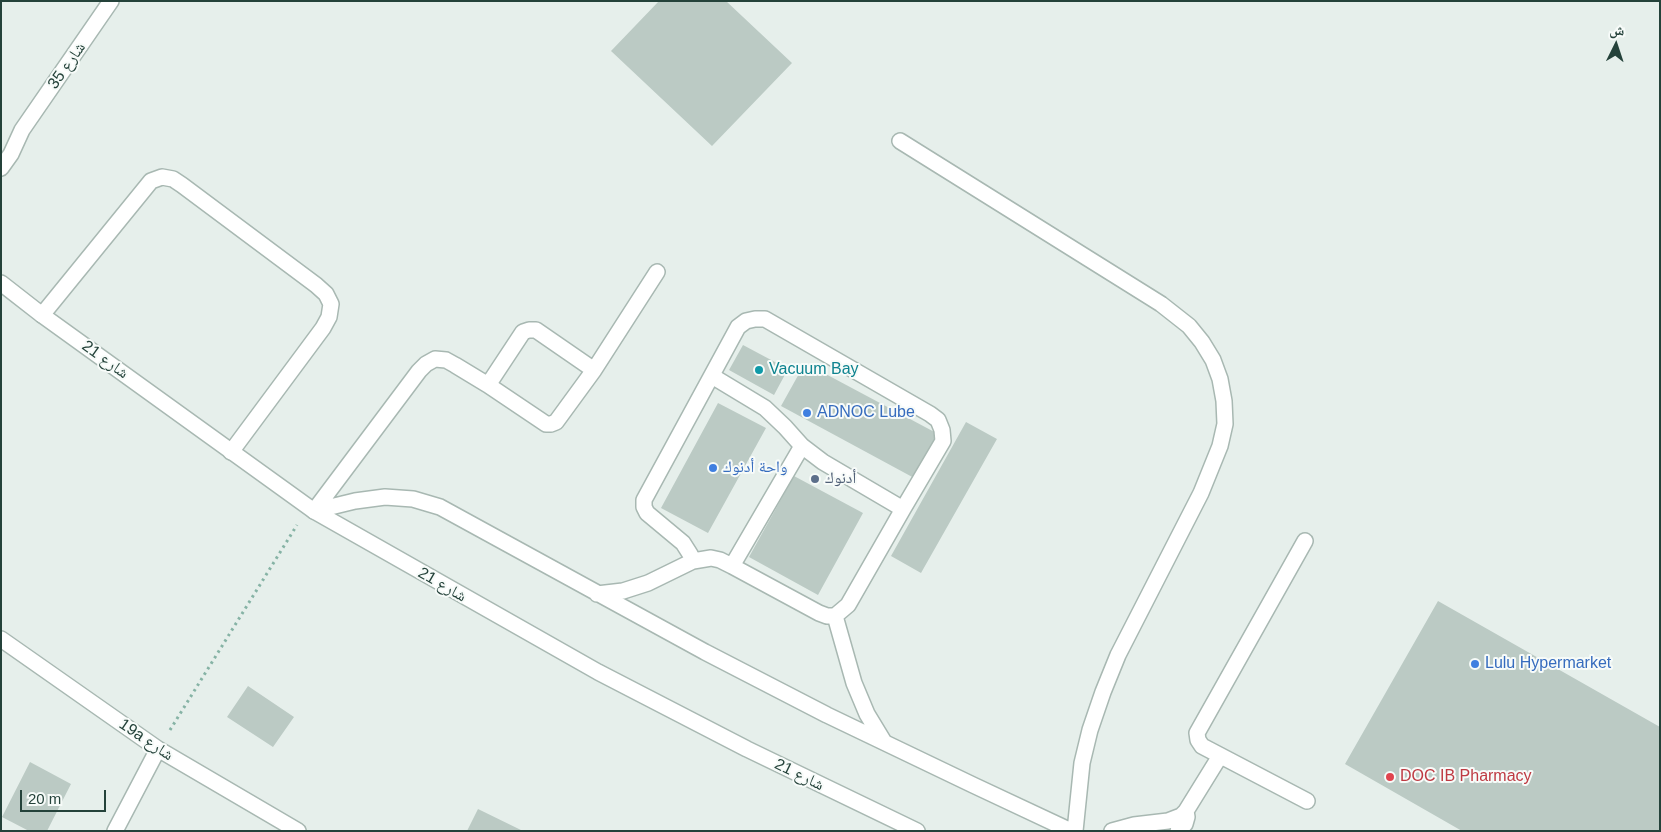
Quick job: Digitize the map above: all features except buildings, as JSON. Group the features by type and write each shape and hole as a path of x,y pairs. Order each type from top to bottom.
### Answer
{"street":[{"name":"شارع 35","path":"1,168 11,154 22,130 111,1"},
{"name":"شارع 35","path":"1,147 22,130"},
{"path":"311,509 355,500 385,497 413,499 440,507 705,652 884,742 1073,831 1082,763 1102,692 1118,655 1201,492 1220,446 1225,424 1224,401 1220,379 1213,360 1202,342 1189,326 1162,304 900,141"},
{"path":"42,315 151,181 162,177 173,179 190,191 316,284 326,294 331,304 328,317 322,328 232,452"},
{"path":"311,509 426,364 436,360 446,360 488,385 546,424 551,424 559,418 594,370 657,272"},
{"name":"شارع 21","path":"1,283 42,315 311,509 598,672 896,826 917,831"},
{"path":"597,594 623,591 648,583 694,561 711,558 732,566 819,613 835,616 848,606 942,441 942,430 938,420 765,319 755,318 746,321 738,327 644,500 644,507 647,513 682,543 694,561"},
{"path":"488,385 523,332 529,330 536,330 594,370"},
{"path":"712,376 765,408 802,446 822,462 902,509"},
{"path":"732,566 802,446"},
{"path":"1304,540 1197,733 1198,740 1202,746 1307,801"},
{"path":"835,616 854,683 867,714 884,742"},
{"name":"19a شارع","path":"1,639 158,749 298,831"},
{"path":"115,831 158,749"},
{"path":"1112,831 1134,825 1175,820 1186,811 1220,756"},
{"path":"1178,831 1185,824 1187,818 1186,811"}],"path":[{"path":"158,749 311,509"}],"place":[{"name":"Vacuum Bay","path":"759,370"},
{"name":"ADNOC Lube","path":"807,413"},
{"name":"واحة أدنوك","path":"713,468"},
{"name":"أدنوك","path":"815,479"},
{"name":"Lulu Hypermarket","path":"1475,664"},
{"name":"DOC IB Pharmacy","path":"1390,777"}]}
